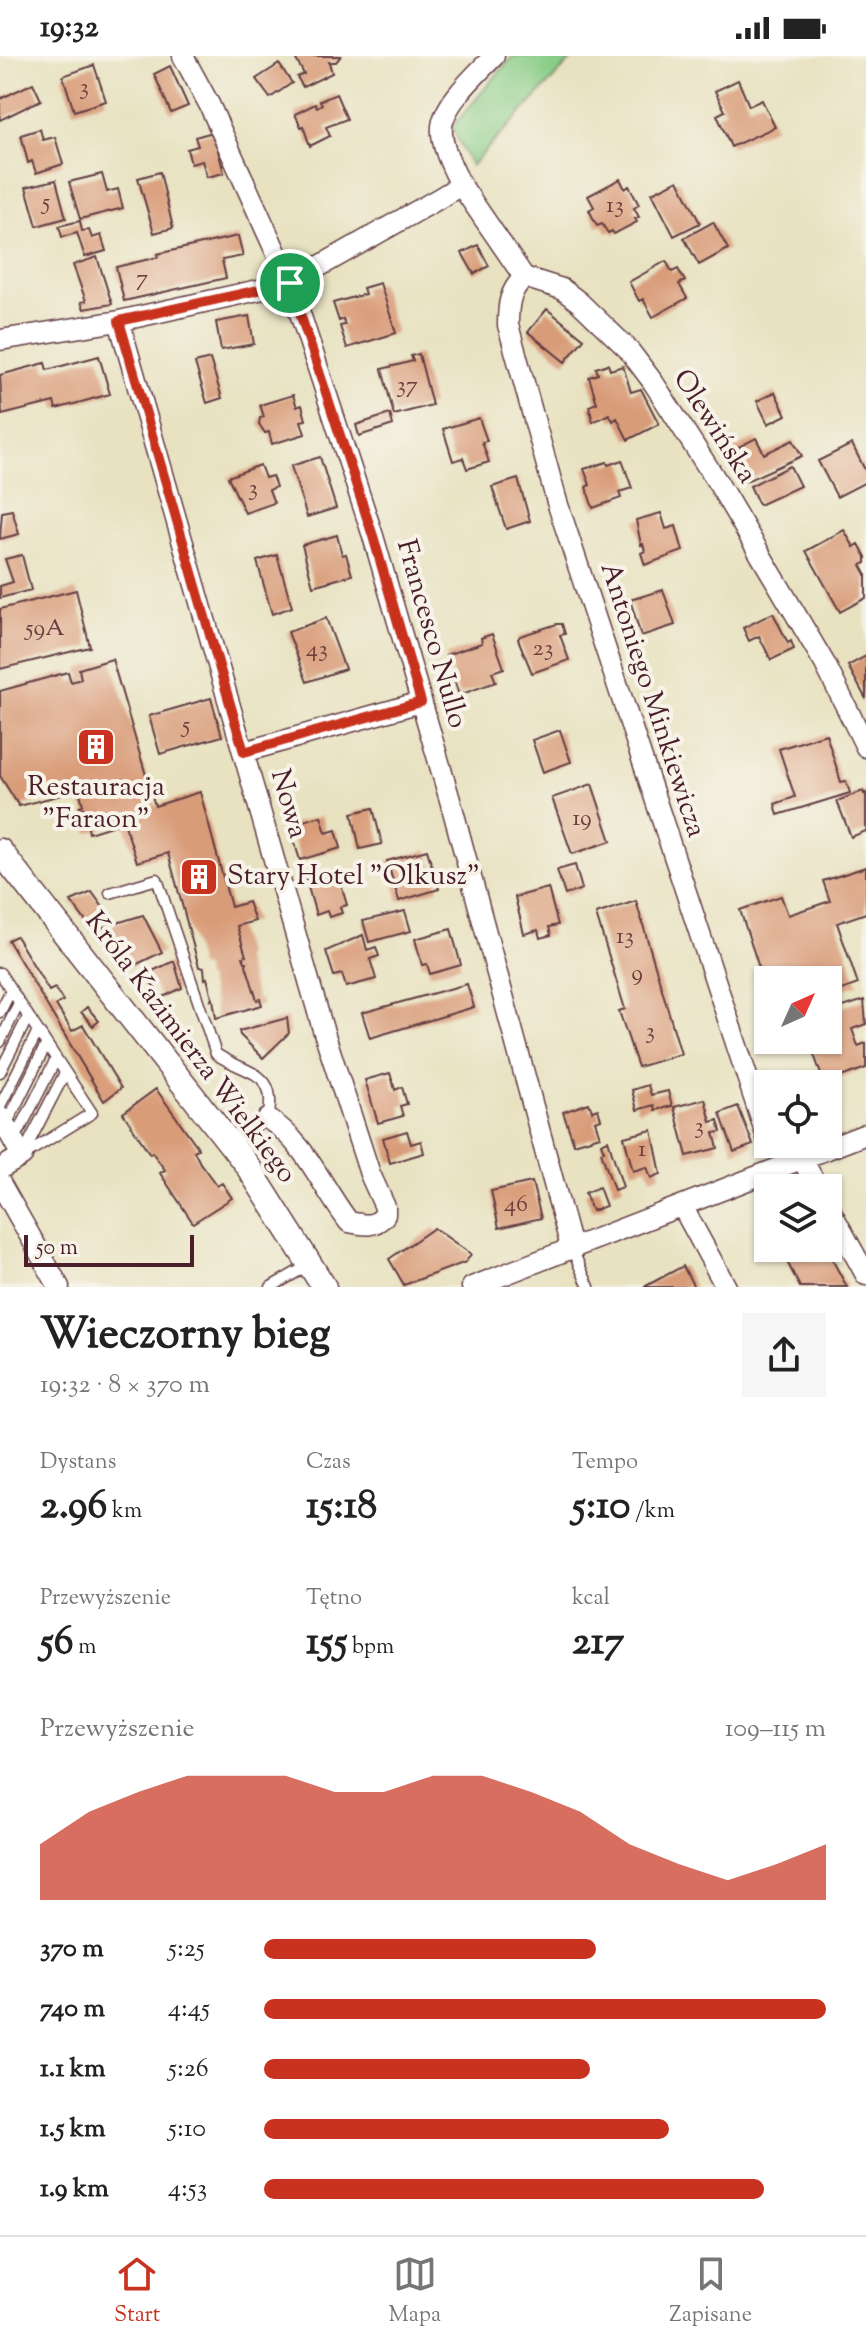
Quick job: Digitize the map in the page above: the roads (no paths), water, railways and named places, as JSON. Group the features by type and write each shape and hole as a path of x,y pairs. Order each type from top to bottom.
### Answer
{"street":[{"name":"Francesco Nullo","path":"183,56 209,104 290,283 373,536 571,1247"},
{"path":"494,56 453,101 442,126 461,185 524,277"},
{"path":"0,340 119,321 290,283 461,185"},
{"name":"Olewińska","path":"524,277 562,289 579,302 628,349 653,382 718,483 825,664 866,747"},
{"name":"Antoniego Minkiewicza","path":"524,277 513,287 508,304 508,325 553,487 754,1097"},
{"name":"Nowa","path":"119,321 322,1026 370,1174 385,1207 385,1215 379,1222 367,1226 349,1222 298,1145 284,1128 268,1119"},
{"path":"244,752 421,702"},
{"name":"Króla Kazimierza Wielkiego","path":"0,851 230,1142 324,1287"},
{"path":"0,1169 8,1129"},
{"path":"472,1287 866,1134"},
{"name":"Antoniego Minkiewicza","path":"774,1158 777,1169"},
{"path":"802,1159 810,1174"},
{"path":"0,1183 59,1287"},
{"path":"682,1206 726,1287"},
{"path":"842,1231 866,1275"}],"lane":[{"path":"110,893 157,879 216,1054 248,1068 266,1081 272,1101 268,1119 230,1142"},
{"path":"1,977 92,1113 8,1129"},
{"path":"0,1012 11,990"},
{"path":"0,1042 19,1003"},
{"path":"0,1072 28,1017"},
{"path":"8,1129 38,1031"},
{"path":"8,1129 46,1045"},
{"path":"8,1129 56,1059"},
{"path":"8,1129 65,1073"},
{"path":"571,1247 589,1287"},
{"path":"271,1287 309,1265"}],"place":[{"name":"Restauracja \"Faraon\"","path":"96,747"},
{"name":"Stary Hotel \"Olkusz\"","path":"199,877"}]}
